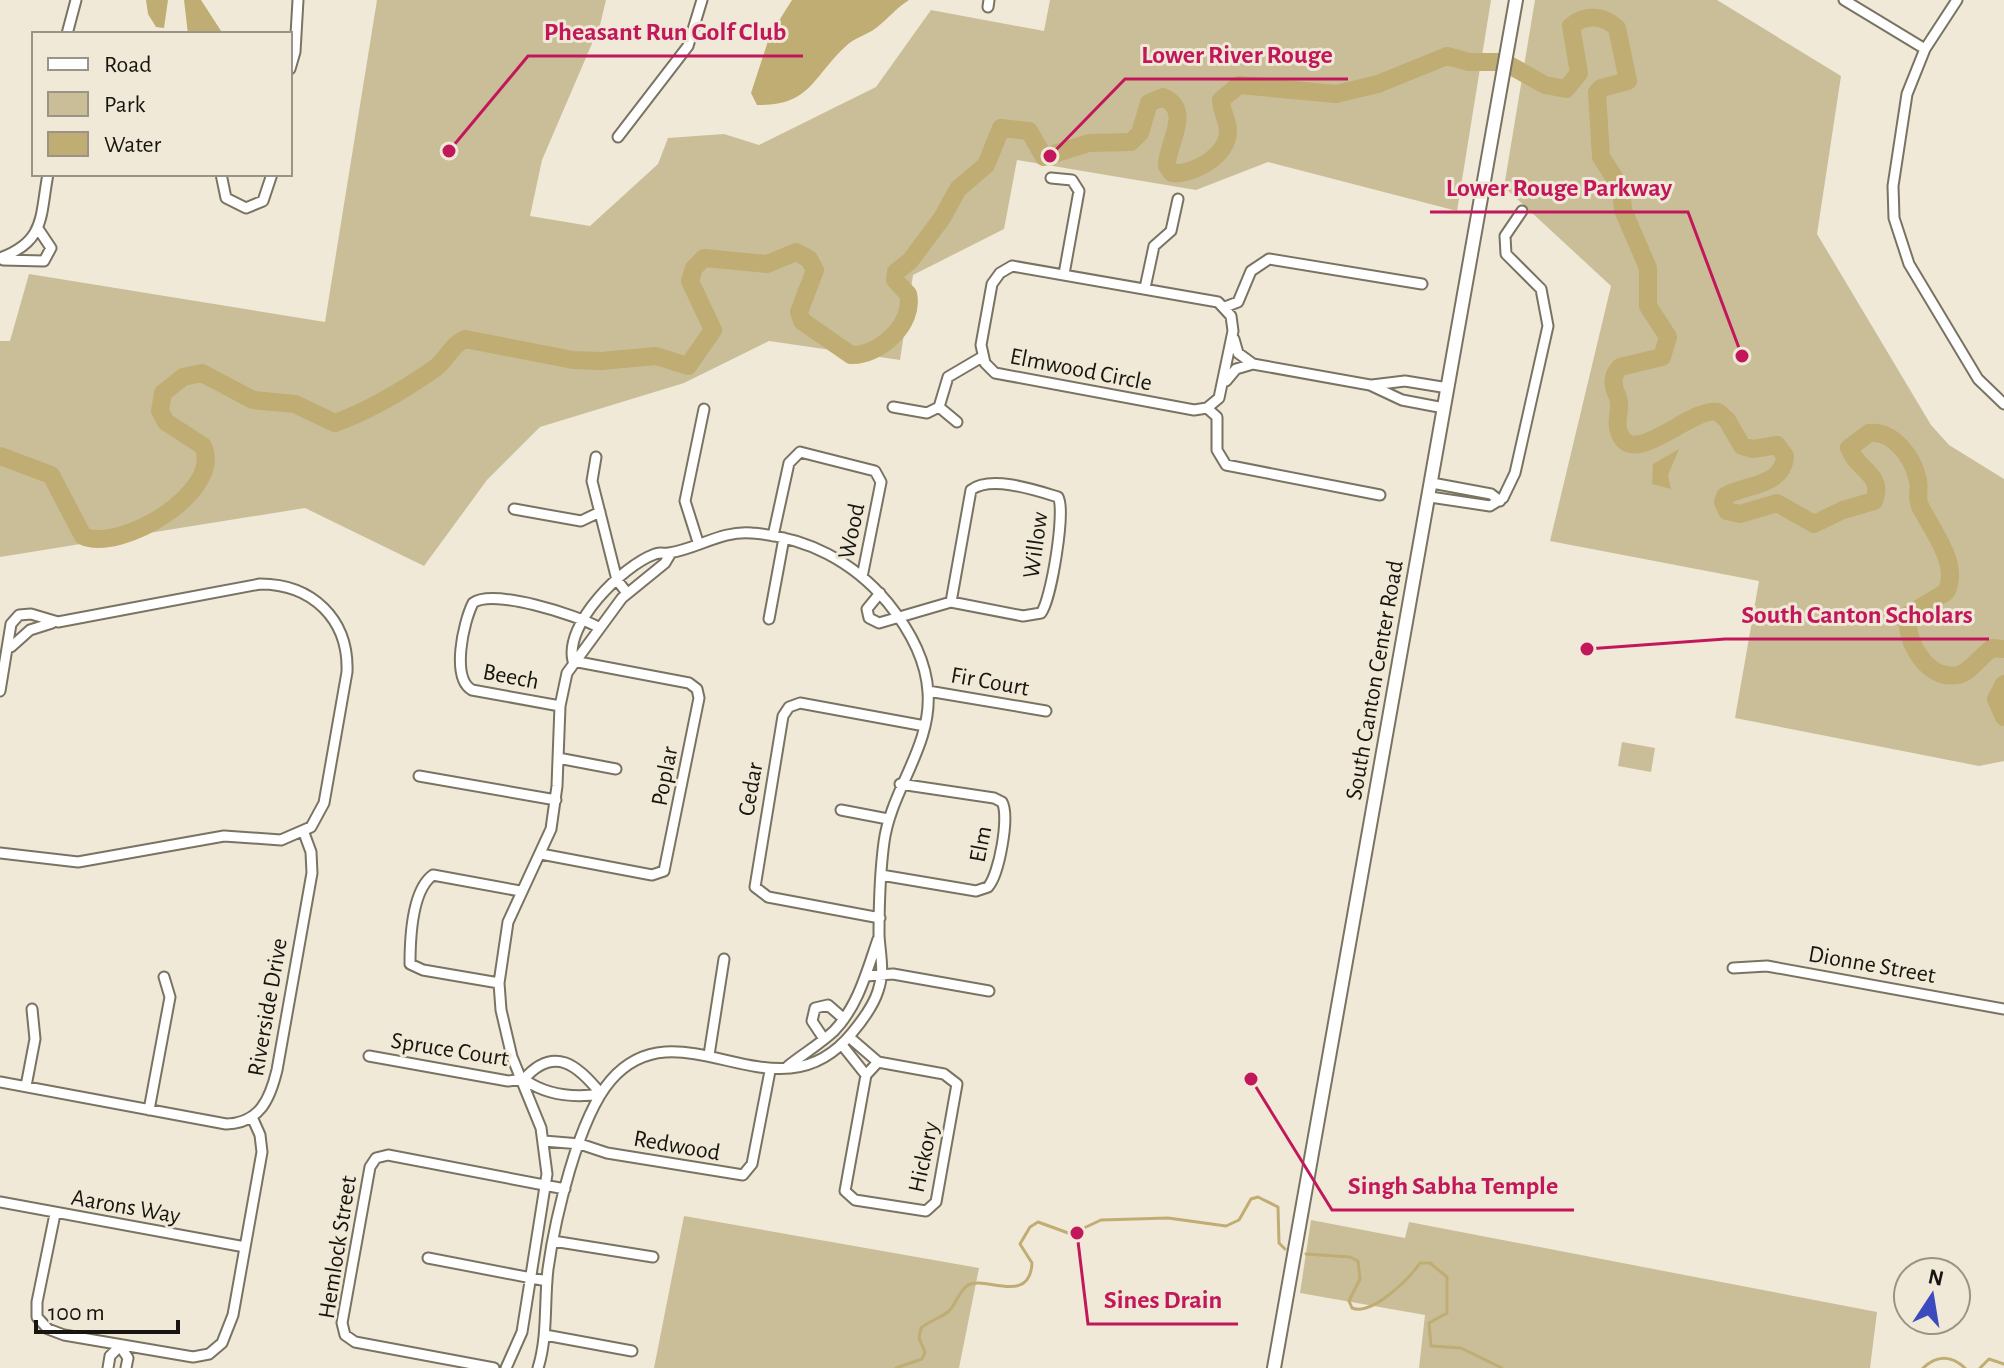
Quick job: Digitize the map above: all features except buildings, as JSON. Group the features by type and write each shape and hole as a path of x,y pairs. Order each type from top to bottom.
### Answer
{"main road":[{"name":"South Canton Center Road","path":"1274,1368 1516,0"}],"street":[{"path":"68,32 76,0"},
{"path":"292,62 298,0"},
{"path":"618,137 688,46 702,0"},
{"path":"1844,0 1925,49"},
{"path":"1957,0 1925,49 1903,112 1893,186 1896,230 1909,264 1978,379 2004,404"},
{"path":"0,259 21,249 39,230 48,176"},
{"path":"221,176 226,198 246,208 263,201 271,176"},
{"path":"1051,178 1072,180 1079,191 1064,274"},
{"path":"1145,288 1154,246 1171,231 1178,199"},
{"path":"1430,497 1490,506 1500,501 1515,473 1526,436 1548,326 1541,289 1506,254 1505,236 1522,211"},
{"path":"0,259 44,261 51,248 39,230"},
{"path":"1422,284 1269,259 1251,271 1238,302 1225,307 1231,316 1238,353 1253,364 1370,385 1402,400 1444,408"},
{"name":"Elmwood Circle","path":"1207,408 1194,410 1002,375 989,369 982,357 992,284 1000,273 1019,266 1213,300 1225,307"},
{"path":"1225,384 1233,331"},
{"path":"893,407 927,413 939,407 948,377 982,357"},
{"path":"1253,364 1236,369 1219,398 1207,408 1217,417 1217,450 1226,465 1380,495"},
{"path":"1370,385 1405,381 1448,388"},
{"path":"939,407 957,422"},
{"path":"698,542 685,501 704,409"},
{"name":"Wood","path":"773,536 789,463 800,452 875,471 881,482 862,577"},
{"path":"596,457 592,481 617,580 627,593"},
{"path":"1432,483 1491,494 1500,501"},
{"name":"Willow","path":"899,617 951,602 1023,616 1041,613 1047,601 1061,521 1063,505 1058,497 994,484 980,484 971,490 951,602"},
{"path":"514,509 581,521 600,512"},
{"path":"506,1368 522,1332 546,1185 544,1141 524,1079 505,1034 499,983 508,922 551,829 556,800 560,706 573,661 572,643 583,619 617,580 657,553 671,553 698,542 747,532 812,545 862,577 880,593 899,617 920,654 928,691 925,726 888,819 881,875 879,937 882,977 871,1006 845,1041 834,1054 816,1063 770,1071 683,1051 654,1054 622,1070 601,1094 565,1189 553,1241 547,1281 545,1335 538,1368"},
{"path":"769,619 784,538"},
{"path":"573,661 627,593 665,563 671,553"},
{"path":"0,853 78,862 224,836 281,840 304,833 315,823 324,803 347,672 342,634 319,602 290,587 260,584 58,622 30,630 8,653"},
{"path":"880,593 867,609 869,618 879,623 899,617"},
{"name":"Beech","path":"560,706 472,690 464,685 459,671 470,609 476,600 487,597 571,613 583,619"},
{"path":"0,691 11,624 19,615 31,614 58,622"},
{"path":"583,619 598,627"},
{"name":"Poplar","path":"541,854 652,875 664,871 699,698 697,689 689,683 573,661"},
{"name":"Fir Court","path":"928,691 1046,711"},
{"name":"Cedar","path":"880,918 768,897 755,887 783,716 789,707 800,703 925,726"},
{"path":"558,758 616,769"},
{"path":"419,776 556,800"},
{"name":"Elm","path":"881,875 976,891 988,887 995,876 1007,815 1002,802 990,797 900,784"},
{"path":"841,810 888,819"},
{"name":"Riverside Drive","path":"252,1117 269,1100 277,1070 312,873 311,852 304,833"},
{"path":"499,983 423,970 410,964 420,894 424,882 433,875 520,891"},
{"path":"788,1066 834,1031 844,1019 866,976 879,937"},
{"path":"709,1055 724,959"},
{"name":"Dionne Street","path":"1733,968 1767,966 2004,1009"},
{"path":"866,976 893,974 989,991"},
{"path":"149,1110 170,997 164,977"},
{"path":"824,1039 812,1021 815,1008 828,1005 844,1019"},
{"path":"26,1086 35,1039 32,1009"},
{"path":"834,1031 878,1062 866,1075 845,1041"},
{"name":"Spruce Court","path":"369,1056 508,1081 524,1079"},
{"path":"524,1079 543,1062 563,1062 588,1077 601,1094"},
{"name":"Hickory","path":"866,1075 845,1191 855,1200 926,1211 936,1202 957,1084 944,1074 878,1062"},
{"name":"Redwood","path":"544,1141 580,1144 607,1153 743,1175 752,1164 770,1071"},
{"path":"524,1079 553,1093 575,1097 601,1094"},
{"path":"0,1082 226,1124 252,1117 260,1135 262,1152 229,1329 222,1343 209,1354 193,1357 120,1346 48,1329 37,1317 55,1214"},
{"name":"Hemlock Street","path":"494,1368 357,1343 345,1335 342,1323 370,1167 376,1158 388,1155 565,1189"},
{"name":"Aarons Way","path":"0,1202 245,1247"},
{"path":"553,1241 653,1257"},
{"path":"428,1258 547,1281"},
{"path":"545,1335 632,1351"},
{"path":"108,1368 110,1356 120,1346"},
{"path":"120,1346 128,1358 126,1368"}],"green space":[{"path":"377,0 606,0 600,25 542,160 530,216 590,226 658,164 668,138 724,134 759,145 876,87 931,10 1044,31 1050,0 1491,0 1457,211 1268,162 1196,190 1017,160 1004,229 913,275 900,360 769,341 684,383 540,427 487,480 424,566 305,508 0,557 0,341 10,341 29,274 325,322"},
{"path":"1535,0 1717,0 1841,76 1817,234 1931,425 1949,445 2004,479 2004,761 1979,766 1735,718 1759,581 1550,541 1611,286 1504,187"},
{"path":"1622,742 1655,748 1651,772 1618,766"},
{"path":"684,1216 979,1268 959,1368 654,1368"},
{"path":"1311,1220 1405,1238 1409,1222 1877,1312 1870,1368 1419,1368 1425,1315 1300,1293"}],"water":[{"path":"146,0 168,0 164,28 156,27 148,14"},
{"path":"184,0 201,0 222,32 188,32"},
{"path":"792,0 909,0 876,28 849,44 799,95 788,101 757,105 751,93 770,35"},
{"path":"1679,449 1668,475 1671,489 1652,484 1653,464"}],"waterway":[{"path":"0,456 51,475 83,536 100,539 120,536 165,515 198,482 205,464 203,446 166,422 160,411 163,393 183,377 202,373 253,400 295,404 335,423 374,406 410,385 438,365 465,339 573,360 656,356 688,366 713,330 690,281 694,268 704,258 767,264 796,252 809,259 815,270 799,312 802,321 851,355 862,354 883,344 900,327 909,305 908,294 895,280 896,272 910,261 942,218 958,189 986,165 1001,128 1029,131 1044,157 1089,143 1131,142 1140,133 1149,103 1163,97 1172,103 1178,119 1167,166 1172,173 1180,173 1208,162 1222,148 1228,131 1221,100 1239,85 1336,94 1378,84 1447,56 1469,62 1504,62 1545,85 1566,89 1579,73 1571,26 1582,19 1594,18 1617,28 1628,81 1601,88 1597,92 1601,157 1621,188 1623,210 1648,268 1648,306 1668,337 1662,357 1620,367 1615,373 1619,432 1626,442 1636,444 1649,441 1693,418 1718,412 1727,420 1742,446 1753,449 1777,445 1785,456 1778,474 1725,496 1723,502 1727,511 1740,514 1777,503 1814,524 1843,510 1874,501 1876,485 1873,478 1849,448 1869,433 1887,436 1907,455 1916,472 1920,506 1943,548 1950,570 1946,592 1908,615 1914,647 1928,665 1947,675 1962,674 1992,648 2004,649"},
{"path":"2004,684 1996,699 2004,717"},
{"path":"896,1368 922,1359 925,1352 919,1338 921,1328 949,1311 968,1285 1015,1286 1023,1283 1029,1276 1032,1263 1020,1244 1030,1227 1038,1222 1071,1234 1101,1220 1168,1218 1226,1226 1239,1220 1251,1199 1258,1197 1278,1207 1279,1243 1285,1249"},
{"path":"1306,1254 1350,1257 1358,1261 1360,1279 1349,1301 1352,1308 1360,1309 1370,1307 1389,1294 1420,1263 1430,1263 1447,1277 1447,1313 1429,1323 1431,1346 1461,1348 1502,1368"},
{"path":"1923,1368 1944,1358 1965,1368"},
{"path":"1980,1368 1989,1359 2004,1364"}],"place":[{"name":"Pheasant Run Golf Club","path":"449,151"},
{"name":"Lower River Rouge","path":"1050,156"},
{"name":"Lower Rouge Parkway","path":"1742,356"},
{"name":"South Canton Scholars","path":"1587,649"},
{"name":"Singh Sabha Temple","path":"1251,1079"},
{"name":"Sines Drain","path":"1077,1233"}]}
